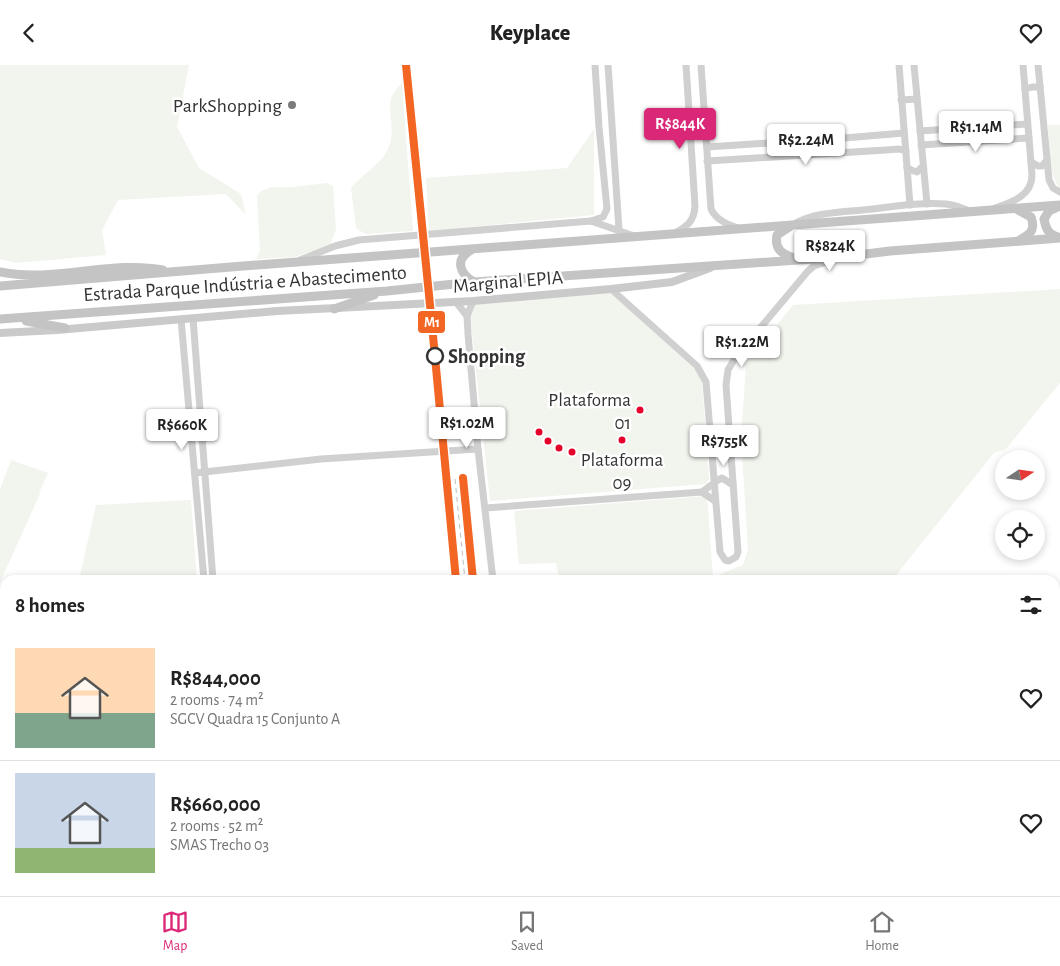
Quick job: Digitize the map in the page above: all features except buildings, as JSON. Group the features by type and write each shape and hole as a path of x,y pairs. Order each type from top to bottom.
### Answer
{"highway":[{"name":"Estrada Parque Indústria e Abastecimento","path":"0,286 1060,205"},
{"path":"1060,205 1049,211 1044,219 1046,228 1051,235 1060,237"},
{"path":"1011,209 1026,213 1031,217 1034,225 1030,234 1016,241"},
{"path":"793,225 777,235 776,240 780,251 796,260"},
{"name":"Estrada Parque Indústria e Abastecimento","path":"0,319 387,291 474,282 842,257 890,251 1060,237"},
{"path":"471,250 463,256 461,266 465,276 474,282"},
{"path":"0,272 23,275 136,267 176,272"},
{"path":"334,309 387,291"},
{"path":"10,318 65,328"}],"main road":[{"name":"Marginal EPIA","path":"0,333 192,318 472,301 611,289 672,282 717,266"}],"street":[{"path":"291,263 358,239 591,221 603,217 606,213 607,201 595,65"},
{"path":"608,65 619,230"},
{"path":"671,235 687,226 693,218 695,206 686,65"},
{"path":"701,65 708,181 713,213 723,222 740,229"},
{"path":"899,65 910,205"},
{"path":"914,65 927,204"},
{"path":"987,211 1024,194 1031,185 1031,162 1023,65"},
{"path":"1038,65 1048,180 1053,188 1060,191"},
{"path":"1025,89 1040,87"},
{"path":"901,100 917,99"},
{"path":"690,121 695,118 705,120"},
{"path":"920,131 1027,124"},
{"path":"1012,125 1017,129 1018,135 1013,139"},
{"path":"706,147 844,139 904,133"},
{"path":"886,135 889,138 886,150"},
{"path":"855,138 853,145 856,152"},
{"path":"921,145 1028,138"},
{"path":"844,139 847,145 845,152"},
{"path":"719,147 716,158 720,160"},
{"path":"708,161 899,149 906,151"},
{"path":"1031,162 1042,166 1047,160"},
{"path":"907,167 917,172 923,166"},
{"path":"694,181 702,185 708,181"},
{"path":"607,201 616,199"},
{"path":"793,225 802,219 824,214 910,205 947,204 962,207 972,212"},
{"path":"591,221 637,237"},
{"path":"611,289 697,366 706,382 720,553 724,560 729,561 736,557 738,552 726,385 728,370 735,358 811,268 842,257"},
{"path":"472,301 467,316 478,449 492,575"},
{"path":"456,302 467,316"},
{"path":"192,318 213,575"},
{"path":"182,319 203,575"},
{"path":"184,339 194,338"},
{"path":"195,473 321,459 478,449"},
{"path":"702,493 722,478 733,485"},
{"path":"485,509 702,493 715,501"},
{"path":"201,552 211,551"}],"shaded area":[{"path":"0,65 189,65 177,127 199,168 241,194 246,215 226,194 118,200 102,230 106,255 16,263 0,259"},
{"path":"402,83 413,231 365,234 356,228 351,188 376,165 388,149 392,131 391,99"},
{"path":"1048,125 1060,125 1060,188 1051,166"},
{"path":"594,129 594,215 429,231 426,178 567,168"},
{"path":"327,183 333,186 336,230 330,245 295,257 256,259 260,251 257,196 261,191 272,187"},
{"path":"1060,289 1060,383 1006,449 995,450 995,453 896,575 718,575 743,565 748,549 741,438 746,364 793,305"},
{"path":"608,292 697,371 702,381 709,478 706,484 490,501 470,314 475,304"},
{"path":"11,460 48,473 3,575 0,575 0,489"},
{"path":"707,496 713,575 559,575 556,563 519,564 514,511"},
{"path":"191,500 197,575 80,575 96,505"}],"railway":[{"path":"463,478 473,575"},
{"path":"455,479 465,575"}],"transit line":[{"name":"M1","path":"406,65 456,575"},
{"name":"M1","path":"463,478 473,575"}],"place":[{"name":"ParkShopping","path":"292,105"},
{"name":"Shopping","path":"435,356"},
{"name":"Plataforma 01","path":"640,410"},
{"name":"Plataforma 09","path":"622,440"}]}
